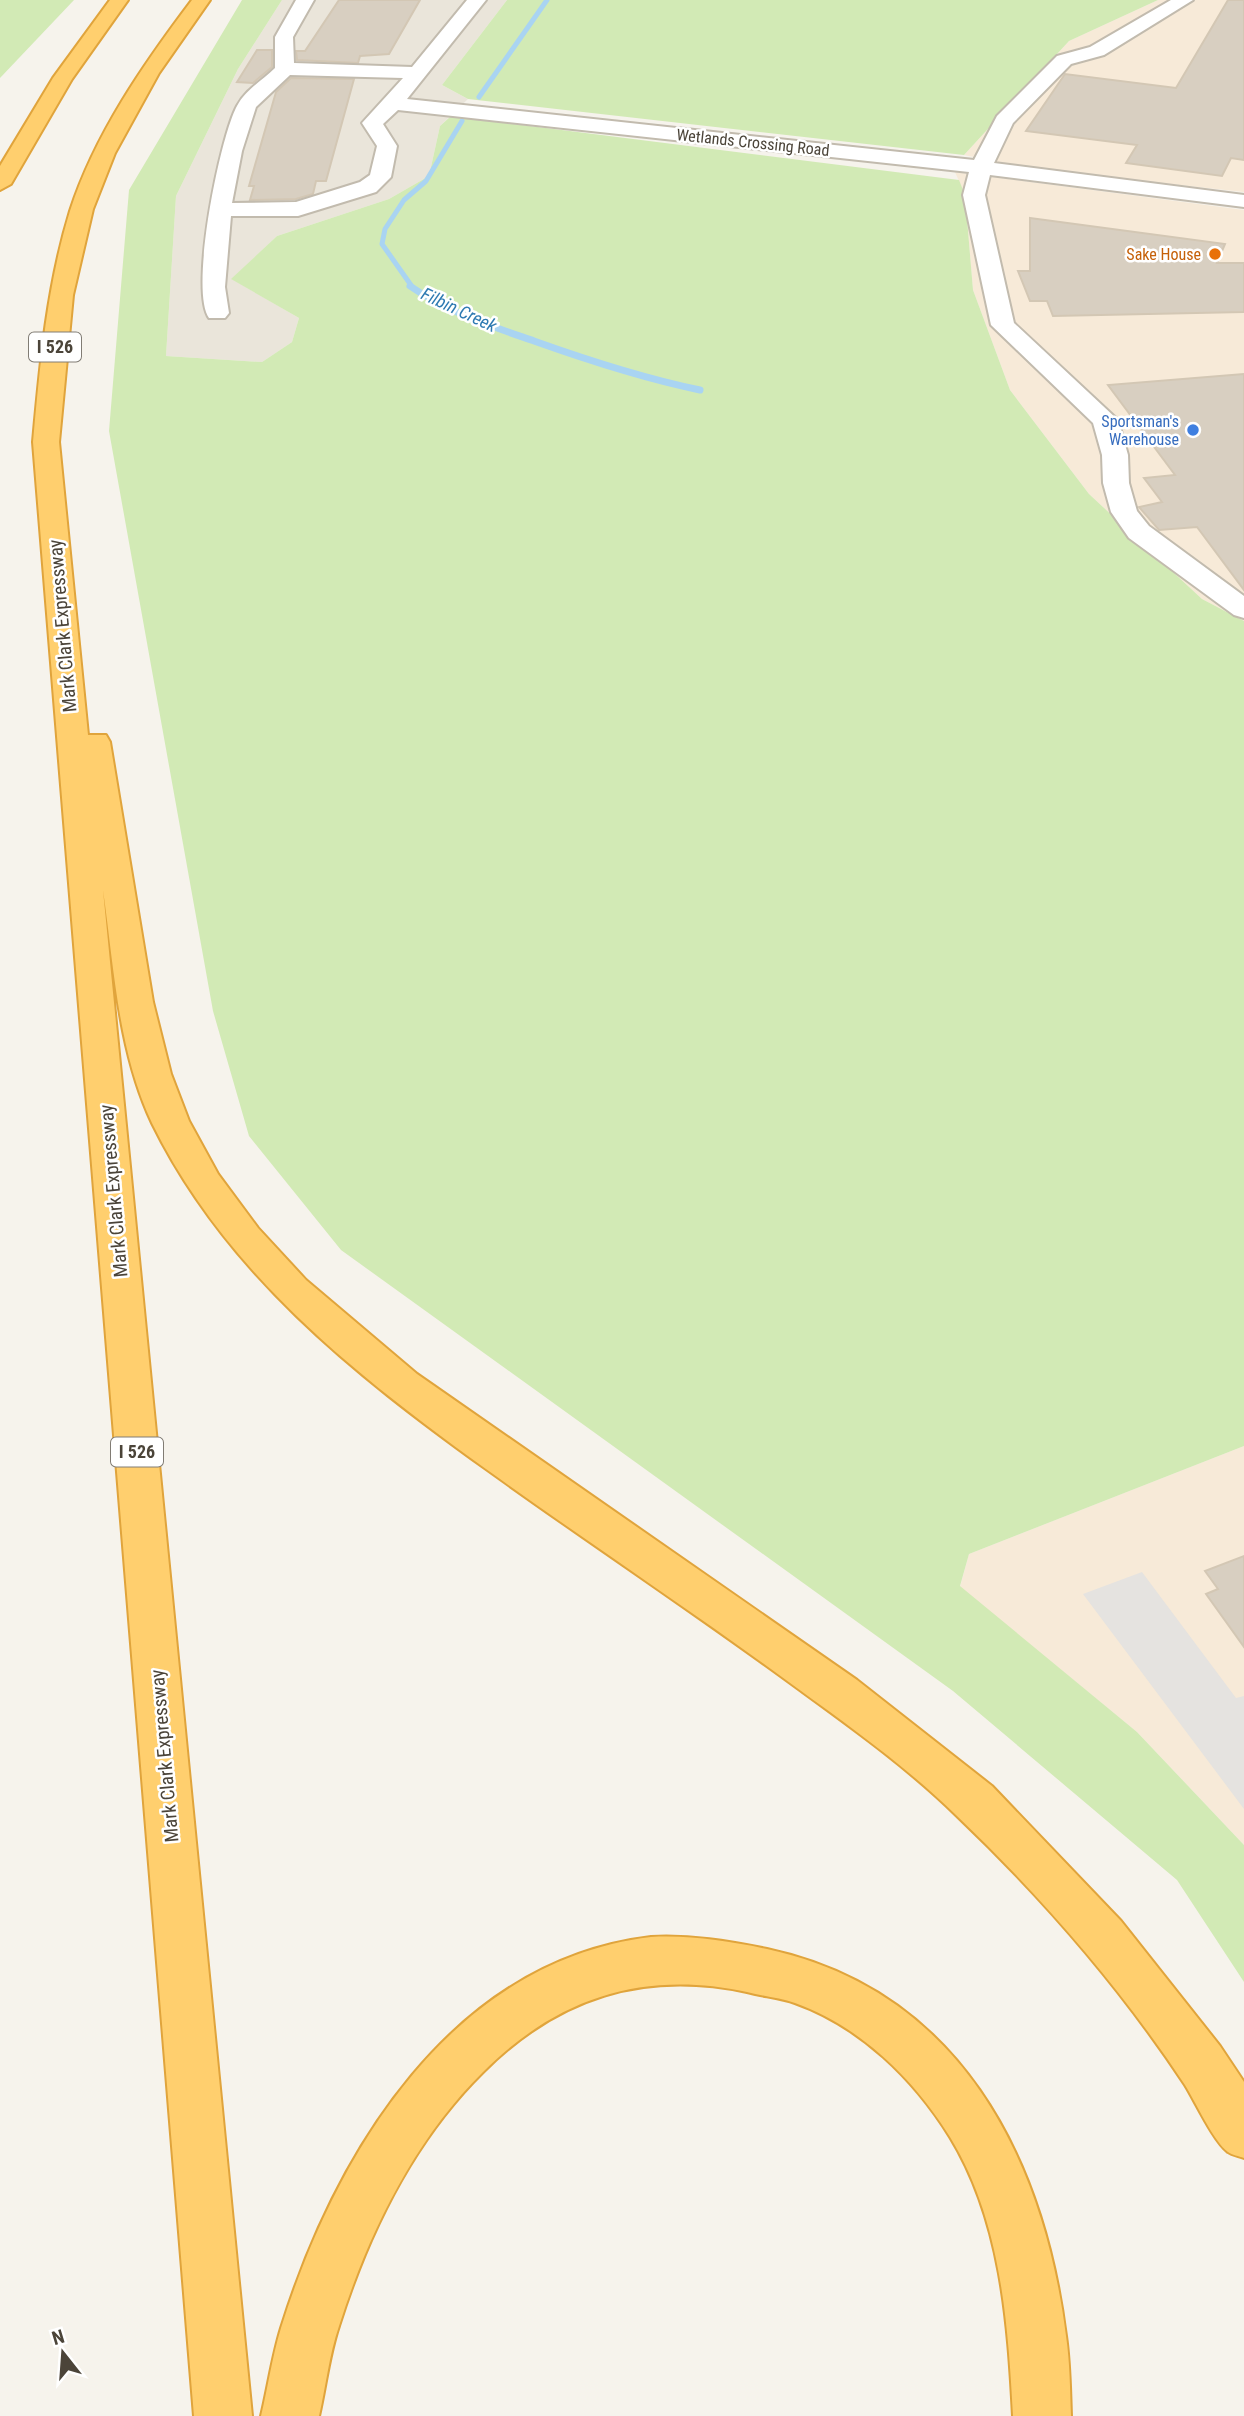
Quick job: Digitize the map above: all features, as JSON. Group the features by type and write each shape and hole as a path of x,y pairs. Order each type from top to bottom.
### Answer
{"highway":[{"path":"0,184 63,78 119,0"},
{"name":"Mark Clark Expressway","path":"201,0 172,39 133,102 82,209 58,315 46,442 223,2416"},
{"path":"50,488 106,804 144,1050 170,1121 195,1168 237,1230 290,1287 441,1416 648,1559 930,1762 1018,1845 1144,1984 1221,2092 1244,2132"},
{"path":"290,2416 309,2330 338,2252 406,2121 449,2072 496,2026 544,1996 593,1975 641,1962 664,1961 754,1967 807,1980 858,2004 902,2038 940,2074 970,2119 1002,2184 1026,2260 1040,2342 1042,2416"}],"street":[{"path":"217,313 212,280 221,234 220,210 230,155 251,99 273,84 285,69 284,37 305,0"},
{"path":"220,210 298,209 368,187 380,177 387,146 372,122 393,103 477,0"},
{"path":"1184,0 1097,51 1064,60 1003,120 981,167 974,195 1003,325 1105,420 1115,455 1116,483 1124,512 1139,532 1244,609"},
{"path":"285,69 418,73"},
{"name":"Wetlands Crossing Road","path":"393,103 981,167 1244,201"}],"shaded area":[{"path":"282,0 507,0 442,85 468,99 440,126 429,176 389,199 277,236 232,279 299,318 292,342 262,362 166,356 176,196 238,69"},
{"path":"1158,0 1244,0 1244,192 1031,169 964,155 1069,41"},
{"path":"955,172 1244,210 1244,621 1202,599 1089,494 1010,390 973,290 965,195"},
{"path":"1244,1446 1244,1845 1137,1732 960,1587 969,1554"},
{"path":"1142,1572 1236,1698 1244,1696 1244,1809 1083,1594"}],"green space":[{"path":"0,0 74,0 0,78"},
{"path":"242,0 282,0 238,69 176,196 166,356 262,362 292,342 299,318 231,279 277,236 389,199 429,176 440,126 451,116 959,180 965,195 973,290 1010,390 1089,494 1202,599 1244,621 1244,1446 969,1554 960,1586 1137,1732 1244,1845 1244,1982 1177,1880 953,1691 341,1250 249,1136 213,1011 109,431 129,190"},
{"path":"507,0 1158,0 1069,41 964,155 468,99 442,85"}],"building":[{"path":"339,0 420,0 389,54 360,56 358,63 297,60 296,51 305,51"},
{"path":"1228,0 1244,0 1244,160 1231,158 1222,176 1126,163 1137,145 1026,131 1065,74 1176,88"},
{"path":"257,50 272,50 272,67 253,83 237,82"},
{"path":"291,78 354,79 326,181 316,181 313,194 296,199 250,200 254,186 249,186 276,92"},
{"path":"1030,218 1225,244 1217,263 1244,263 1244,312 1053,316 1047,301 1030,301 1018,271 1030,271"},
{"name":"Sportsman's Warehouse","path":"1244,374 1244,590 1197,527 1159,530 1139,507 1162,502 1144,478 1175,475 1108,385"},
{"path":"1244,1556 1244,1647 1206,1594 1218,1589 1205,1571"}],"waterway":[{"name":"Filbin Creek","path":"479,97 547,0"},
{"name":"Filbin Creek","path":"413,288 382,244 385,229 404,200 426,181 462,121"},
{"name":"Filbin Creek","path":"413,288 454,311 502,330 616,368 700,390"}],"place":[{"name":"Sake House","path":"1215,254"},
{"name":"Sportsman's Warehouse","path":"1193,430"}]}
